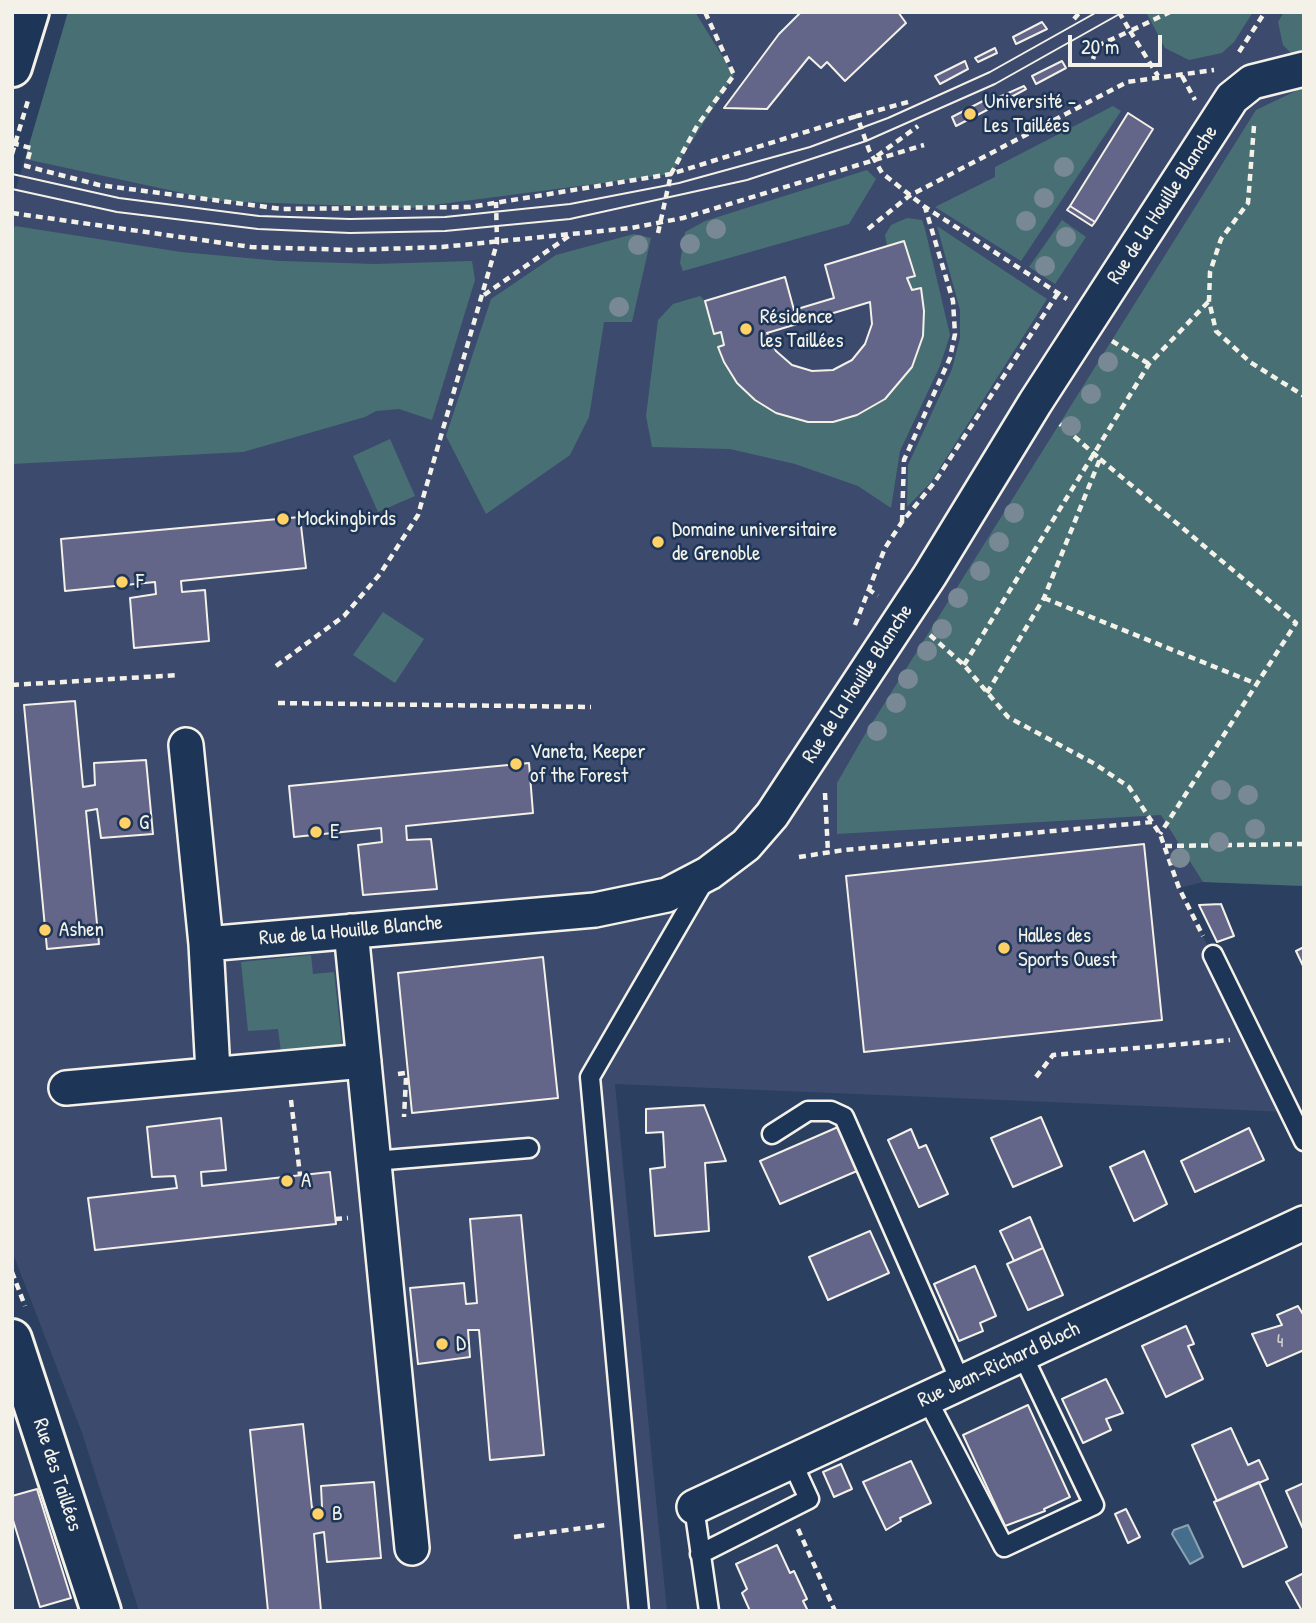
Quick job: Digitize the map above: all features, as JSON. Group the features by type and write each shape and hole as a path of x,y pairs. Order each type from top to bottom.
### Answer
{"street":[{"path":"12,67 29,12"},
{"path":"1232,71 1252,82 1304,69"},
{"name":"Rue de la Houille Blanche","path":"205,935 351,931 565,914 621,906 667,895 709,873 746,845 772,815 903,615 1035,403 1097,325 1227,106 1232,71"},
{"path":"186,745 205,935 213,1072"},
{"path":"351,931 412,1548"},
{"path":"66,1088 213,1072 364,1061"},
{"name":"Rue Jean-Richard Bloch","path":"694,1507 1304,1223"},
{"name":"Rue des Taillées","path":"12,1339 101,1611"}],"lane":[{"path":"639,1611 590,1077 709,873"},
{"path":"1213,955 1304,1141"},
{"path":"772,1134 808,1111 831,1111 844,1117 961,1383"},
{"path":"374,1161 529,1148"},
{"path":"927,1399 1004,1547 1083,1511 1094,1505 1022,1354"},
{"path":"700,1554 809,1499 792,1462"},
{"path":"694,1507 709,1611"}],"path":[{"path":"658,233 671,174 697,126 734,75 705,12"},
{"path":"1074,19 1080,12"},
{"path":"1119,12 1158,76"},
{"path":"1093,59 1097,47 1170,12"},
{"path":"1232,71 1265,12"},
{"path":"1086,42 1097,47"},
{"path":"868,229 909,195 1127,82 1158,76 1232,71"},
{"path":"1232,71 1254,102 1256,110 1248,203 1221,239 1210,272 1209,301 1216,331 1250,362 1304,396"},
{"path":"12,143 31,148 26,166 100,185 282,209 470,207 671,174 908,102"},
{"path":"857,116 873,159 882,173 925,207 1058,293 1149,364"},
{"path":"873,159 918,127"},
{"path":"12,214 251,247 352,250 497,243 660,223 924,145"},
{"path":"276,666 344,616 411,531 425,498 444,423 484,295 497,243 496,202"},
{"path":"902,522 904,460 950,358 955,334 953,301 925,207"},
{"path":"484,295 570,235"},
{"path":"852,636 885,548 902,522 934,484 1058,293"},
{"path":"964,665 1149,364 1209,301"},
{"path":"1035,403 1296,623 1160,834"},
{"path":"987,693 1044,598 1100,459"},
{"path":"868,589 964,665 1018,725 1095,764 1124,783 1160,834 1179,888 1213,955"},
{"path":"1044,598 1257,684"},
{"path":"12,685 179,675"},
{"path":"278,704 591,708"},
{"path":"799,857 844,850 1152,822"},
{"path":"1166,846 1304,844"},
{"path":"1036,1077 1053,1055 1254,1038"},
{"path":"288,1067 300,1175"},
{"path":"789,1509 835,1611"}],"shaded area":[{"name":"Domaine universitaire de Grenoble","path":"68,12 1304,12 1304,886 1203,882 1179,888 1290,1112 615,1084 667,1611 139,1611 82,1433 12,1251 12,202"},
{"path":"1188,1525 1203,1557 1190,1564 1172,1534 1174,1530"}],"green space":[{"path":"68,12 695,12 734,75 671,174 411,208 220,201 25,159"},
{"path":"1146,12 1253,12 1234,42 1222,53 1189,60 1165,48"},
{"path":"1284,12 1304,12 1304,52 1293,55 1283,45 1278,22"},
{"path":"1304,87 1304,886 1203,882 1161,815 837,834 837,783 864,736 1256,110"},
{"path":"1113,106 1121,111 1021,261 935,207 995,177 995,167"},
{"path":"867,170 876,179 849,224 683,271 680,263 685,232 705,221"},
{"path":"907,218 922,220 950,335 940,366 900,451 891,508 858,486 795,464 730,449 652,447 646,416 658,320 673,304 700,296 705,301 714,333 721,332 724,345 718,347 737,383 755,400 776,413 808,422 833,422 857,415 885,399 912,367 923,336 921,289 912,290 907,278 915,275 904,242 887,246 885,235 891,225"},
{"path":"1062,220 1086,237 1055,284 1029,267"},
{"path":"15,226 181,252 280,261 375,264 472,261 475,280 432,420 399,409 376,411 365,417 243,452 12,464 12,233"},
{"path":"937,226 1047,299 931,482 907,507 908,465 952,369 960,338 960,310"},
{"path":"634,234 651,238 632,322 604,322 589,417 570,455 486,514 446,436 491,299 556,255"},
{"path":"390,439 415,496 378,512 353,456"},
{"path":"383,612 424,639 395,683 353,655"},
{"path":"311,955 313,974 334,972 342,1046 281,1052 278,1029 248,1031 241,962"}],"building":[{"path":"801,12 898,12 906,23 845,81 827,62 821,68 809,57 767,109 724,108 779,34"},
{"name":"Université - Les Taillées","path":"1042,22 1047,29 1016,44 1013,37"},
{"name":"Université - Les Taillées","path":"995,48 997,53 978,62 975,58"},
{"name":"Université - Les Taillées","path":"965,61 968,69 940,84 935,76"},
{"name":"Université - Les Taillées","path":"1062,61 1066,68 1036,84 1032,76"},
{"name":"Université - Les Taillées","path":"1024,86 1026,89 1000,103 997,98"},
{"name":"Université - Les Taillées","path":"983,101 987,110 956,126 952,117"},
{"path":"1128,113 1153,129 1095,222 1070,206"},
{"path":"1070,206 1095,222 1092,226 1067,210"},
{"name":"Résidence les Taillées","path":"904,241 915,276 907,278 912,290 921,288 923,336 912,367 885,399 857,415 833,422 808,422 776,413 755,400 737,383 718,347 724,345 721,332 714,334 705,301 785,277 794,310 834,298 825,265","holes":["870,302 872,324 865,344 852,360 833,370 812,371 792,365 776,351 767,333"]},
{"name":"F","path":"300,517 306,568 181,581 182,592 205,590 209,641 134,648 130,598 156,594 155,582 65,591 61,539"},
{"name":"G","path":"75,701 83,787 95,785 94,763 146,760 153,834 101,838 97,809 86,811 99,944 47,949 24,705"},
{"name":"E","path":"529,763 533,813 406,826 407,840 431,839 437,889 363,895 358,845 382,842 381,828 294,837 289,786"},
{"name":"Halles des Sports Ouest","path":"1144,844 1162,1020 864,1052 846,876"},
{"path":"1221,904 1234,936 1217,942 1199,905"},
{"path":"1304,947 1304,968 1296,951"},
{"path":"543,957 558,1098 412,1113 398,973"},
{"path":"704,1105 726,1161 705,1163 709,1231 655,1236 650,1169 665,1167 663,1132 646,1133 646,1109"},
{"path":"1041,1117 1062,1166 1013,1187 991,1138"},
{"name":"A","path":"221,1118 226,1170 201,1172 202,1186 330,1172 336,1224 95,1250 88,1198 177,1188 175,1176 152,1177 147,1127"},
{"path":"838,1127 857,1171 780,1204 760,1161"},
{"path":"1249,1128 1264,1160 1195,1192 1181,1161"},
{"path":"911,1129 919,1148 926,1145 948,1194 919,1207 888,1140"},
{"path":"1144,1151 1167,1204 1134,1221 1110,1167"},
{"name":"D","path":"521,1215 544,1455 490,1460 479,1330 468,1330 470,1357 418,1364 410,1288 464,1283 466,1304 477,1303 470,1219"},
{"path":"1030,1217 1043,1248 1014,1261 1000,1231"},
{"path":"870,1231 889,1273 828,1300 809,1257"},
{"path":"1043,1248 1063,1295 1028,1310 1007,1264"},
{"path":"975,1266 996,1316 980,1323 983,1331 959,1341 934,1284"},
{"path":"1298,1306 1304,1316 1304,1350 1267,1366 1252,1334 1282,1325 1277,1315"},
{"path":"1186,1326 1194,1344 1188,1346 1203,1379 1166,1397 1142,1346"},
{"path":"1106,1379 1123,1413 1106,1419 1111,1430 1083,1443 1062,1399"},
{"path":"1028,1405 1070,1497 1044,1509 1045,1511 1005,1526 963,1435"},
{"name":"B","path":"303,1424 312,1508 322,1507 321,1486 374,1482 381,1558 327,1562 324,1532 314,1534 321,1611 268,1611 250,1430"},
{"path":"1231,1428 1248,1465 1259,1460 1268,1479 1217,1501 1192,1445"},
{"path":"911,1461 931,1503 900,1518 901,1521 886,1530 863,1482"},
{"path":"841,1464 852,1489 834,1497 823,1472"},
{"path":"1259,1482 1287,1547 1243,1567 1214,1502"},
{"path":"1304,1483 1304,1531 1286,1491"},
{"path":"37,1489 71,1598 40,1607 12,1517 12,1496"},
{"path":"1126,1509 1140,1537 1128,1543 1115,1514"},
{"path":"777,1545 790,1573 794,1571 807,1599 803,1601 808,1611 750,1611 742,1593 747,1589 736,1564"},
{"path":"1304,1573 1304,1611 1302,1611 1286,1582"}],"tram line":[{"path":"12,174 119,198 259,216 350,219 445,217 570,204 679,183 810,147 888,118 990,72 1097,12"},
{"path":"12,189 117,212 258,229 350,233 445,231 570,219 747,180 866,141 995,84 1123,12"}],"place":[{"name":"Université - Les Taillées","path":"970,114"},
{"name":"Résidence les Taillées","path":"746,329"},
{"name":"Mockingbirds","path":"283,519"},
{"name":"Domaine universitaire de Grenoble","path":"658,542"},
{"name":"F","path":"122,582"},
{"name":"Vaneta, Keeper of the Forest","path":"516,764"},
{"name":"G","path":"125,823"},
{"name":"E","path":"316,832"},
{"name":"Ashen","path":"45,930"},
{"name":"Halles des Sports Ouest","path":"1004,948"},
{"name":"A","path":"287,1181"},
{"name":"D","path":"442,1344"},
{"name":"B","path":"318,1514"}]}
